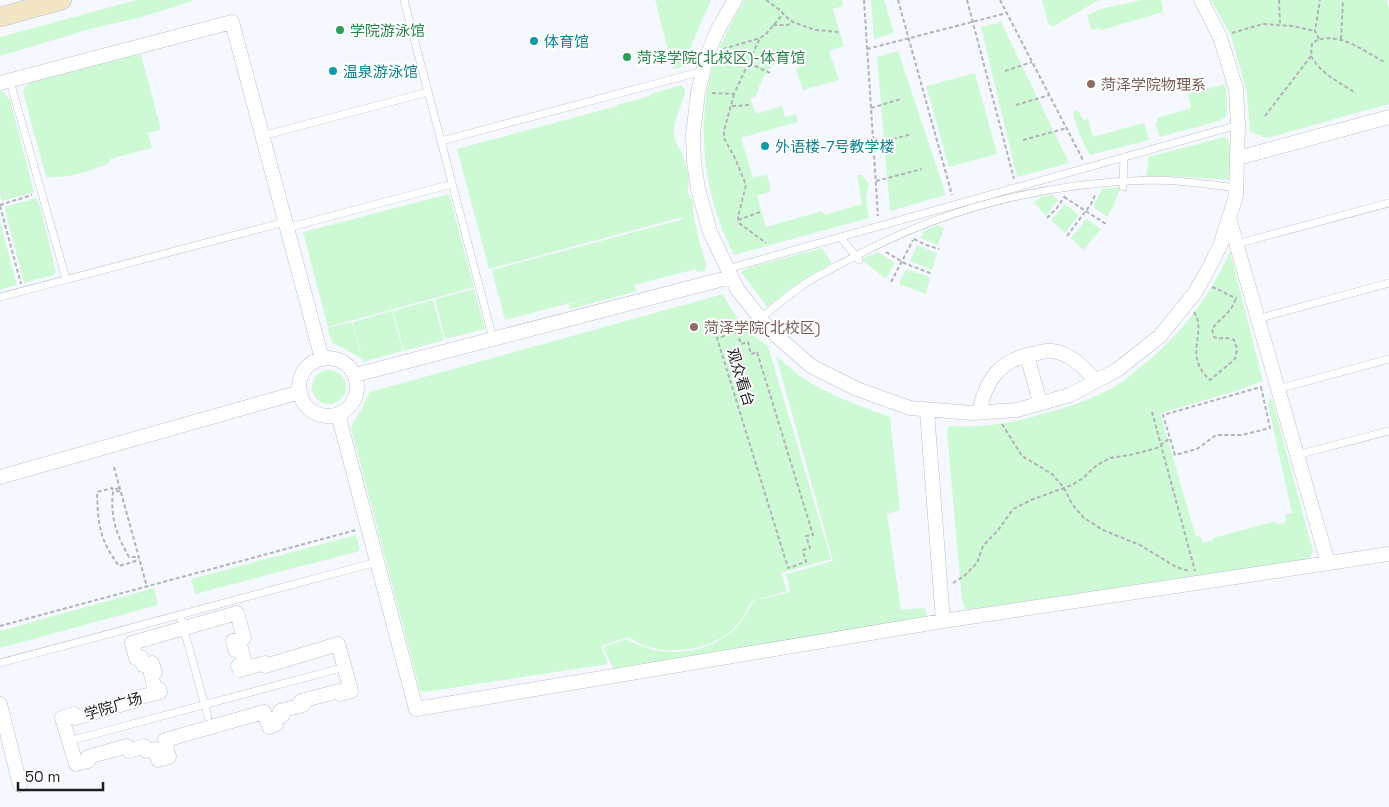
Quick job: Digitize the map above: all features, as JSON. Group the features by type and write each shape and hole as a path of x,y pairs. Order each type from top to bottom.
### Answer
{"main road":[{"path":"0,17 62,0"}],"street":[{"path":"735,0 718,30 708,54 698,92 693,135 698,190 710,232 737,289 769,329 811,366 857,389 910,408 979,412 1017,410 1070,395 1117,370 1160,336 1188,301 1220,246 1236,196 1238,158 1236,89 1220,37 1201,0"},
{"path":"5,82 232,22 322,359"},
{"path":"1238,158 1389,117"},
{"path":"1228,218 1328,563"},
{"path":"355,375 493,339 729,273"},
{"path":"979,412 982,398 995,373 1006,364 1027,355 1052,351 1072,358 1096,381"},
{"path":"1027,355 1040,403"},
{"path":"322,359 338,359 348,365 355,375 358,386 355,398 348,408 338,414 328,416 319,414 310,409 304,402 300,392 300,380 305,370 314,362 322,359"},
{"path":"0,476 300,392"},
{"path":"927,410 943,621"},
{"path":"338,414 416,709 943,621 1389,554"},
{"name":"学院广场","path":"237,613 244,638 233,641 235,650 241,648 245,664 238,666 240,670 265,663 265,666 338,644 345,667 352,691 340,694 339,691 302,701 303,705 280,712 282,716 275,718 276,724 269,726 264,712 165,740 170,757 158,760 155,749 146,752 144,746 129,751 127,746 88,758 88,761 76,764 62,718 74,714 75,718 160,692 159,688 155,690 151,674 155,673 152,663 143,665 140,657 136,658 132,643 182,622 237,613"},
{"path":"0,704 20,785"}],"lane":[{"path":"404,0 493,339"},
{"path":"441,142 703,71"},
{"path":"5,82 42,193 66,279"},
{"path":"262,136 428,92"},
{"path":"729,273 840,237 1238,125"},
{"path":"1124,157 1124,185"},
{"path":"761,318 806,283 857,258 878,244 948,215 979,206 1053,189 1101,184 1124,185 1151,180 1194,182 1236,188"},
{"path":"0,297 452,184"},
{"path":"1236,244 1389,203"},
{"path":"840,237 857,258"},
{"path":"1258,319 1389,283"},
{"path":"1278,389 1389,359"},
{"path":"1297,455 1389,431"},
{"path":"0,663 182,622 377,562"},
{"path":"182,622 208,717"},
{"path":"69,741 345,667"}],"path":[{"path":"766,0 793,22 815,30 839,32"},
{"path":"864,0 879,226"},
{"path":"898,0 955,205"},
{"path":"967,0 1016,187"},
{"path":"1000,0 1087,167"},
{"path":"1318,39 1315,31 1320,0"},
{"path":"1341,39 1343,0"},
{"path":"1279,1 1280,25"},
{"path":"867,49 1007,13"},
{"path":"766,243 739,223 738,220 746,185 724,138 724,131 734,94 760,38 783,14"},
{"path":"773,26 788,25 793,22"},
{"path":"1220,37 1263,24 1315,31"},
{"path":"708,54 760,38"},
{"path":"1265,116 1311,56 1312,43 1318,39 1341,39 1386,63"},
{"path":"1311,56 1322,69 1356,93"},
{"path":"749,62 770,73"},
{"path":"1005,71 1032,62"},
{"path":"698,92 734,94"},
{"path":"1016,105 1050,95"},
{"path":"871,108 901,99"},
{"path":"732,106 751,105"},
{"path":"1023,140 1067,128"},
{"path":"874,144 912,134"},
{"path":"876,181 922,169"},
{"path":"1067,236 1086,211 1101,184"},
{"path":"1047,218 1064,197 1069,187"},
{"path":"1053,189 1106,224"},
{"path":"23,291 0,205 42,193"},
{"path":"738,220 760,212"},
{"path":"910,230 914,239 926,246 939,249"},
{"path":"891,282 914,239"},
{"path":"878,244 902,262 933,274"},
{"path":"1188,301 1196,316 1198,330 1195,348 1197,361 1200,370 1210,380 1235,359 1237,349 1234,340 1226,337 1217,339 1214,337 1212,329 1235,306 1236,298 1221,290 1200,283"},
{"name":"观众看台","path":"737,332 741,344 748,342 751,354 757,352 812,534 806,536 810,548 803,550 806,562 790,567 788,568 718,338 737,332"},
{"path":"1261,387 1270,428 1246,434 1216,435 1197,448 1175,455 1170,438 1163,415 1261,387"},
{"path":"998,418 1022,456 1052,474 1084,518 1103,530 1140,545 1176,567 1196,574 1152,412"},
{"path":"940,591 964,576 976,563 983,546 999,529 1013,509 1064,488 1083,478 1097,465 1110,458 1157,448 1170,438"},
{"path":"114,467 147,587"},
{"path":"120,490 113,490 112,488 97,492 97,520 100,531 111,556 119,566 139,559"},
{"path":"120,490 113,492 114,524 129,557 139,559"},
{"path":"0,626 368,527"}],"green space":[{"path":"136,0 195,0 142,17 94,28 0,56 0,37"},
{"path":"655,0 711,0 692,44 686,66 673,69"},
{"path":"744,0 842,0 843,6 833,9 844,46 829,51 839,80 803,90 796,69 799,68 795,55 774,64 761,82 756,96 750,98 756,114 782,106 785,117 796,114 798,122 741,138 753,178 767,174 771,191 757,196 766,227 822,211 824,215 862,204 857,175 862,175 869,184 866,198 869,218 734,255 716,213 710,191 704,145 704,122 710,77 716,57 724,37"},
{"path":"871,0 884,0 894,33 874,39"},
{"path":"1042,0 1103,0 1097,1 1054,26 1049,25"},
{"path":"1142,0 1161,0 1163,12 1102,30 1099,28 1092,30 1087,15 1100,9"},
{"path":"1211,0 1387,0 1389,8 1389,104 1267,138 1250,132 1247,93 1231,36"},
{"path":"1001,22 1069,163 1017,177 981,27"},
{"path":"898,51 946,195 890,211 877,57"},
{"path":"141,54 161,130 148,133 152,148 110,159 110,162 104,165 70,176 46,177 23,92 26,86 35,81"},
{"path":"975,73 997,154 949,167 926,86"},
{"path":"1225,84 1227,100 1226,117 1219,121 1160,137 1155,123 1158,122 1157,118 1191,108 1188,94"},
{"path":"681,85 685,89 685,93 676,120 674,135 687,170 689,182 687,192 693,201 693,212 706,264 705,271 697,272 696,269 634,285 637,291 570,309 569,304 597,296 505,320 492,270 683,219 683,217 489,269 457,149 617,106 621,122 617,105"},
{"path":"0,91 10,100 34,192 2,201 0,194"},
{"path":"1076,110 1083,120 1088,119 1093,137 1144,123 1149,140 1090,155 1076,123 1073,112"},
{"path":"1224,137 1229,140 1231,155 1229,180 1146,176 1148,157"},
{"path":"1121,187 1108,217 1093,207 1102,189"},
{"path":"449,194 474,287 328,327 303,232"},
{"path":"1052,195 1058,200 1046,216 1034,202 1041,197"},
{"path":"36,198 40,206 56,272 54,275 24,283 4,207"},
{"path":"1065,204 1079,215 1065,233 1051,220"},
{"path":"1086,219 1101,229 1083,250 1071,238"},
{"path":"0,222 17,285 0,290"},
{"path":"938,225 944,228 938,245 920,238 924,231"},
{"path":"917,245 937,253 932,270 910,261"},
{"path":"822,248 832,263 791,288 767,307 741,272 748,268"},
{"path":"1230,251 1263,381 1230,393 1160,413 1196,537 1200,536 1203,543 1213,540 1213,538 1276,521 1277,524 1286,522 1285,515 1292,513 1268,404 1269,398 1272,399 1313,551 1309,559 972,612 966,610 962,600 947,432 949,426 986,425 1022,420 1083,401 1120,383 1167,344 1192,316 1213,285"},
{"path":"878,252 895,263 886,279 861,259"},
{"path":"906,269 930,277 926,294 899,284"},
{"path":"474,289 485,329 445,339 435,299"},
{"path":"723,294 742,323 760,341 768,346 831,559 781,573 787,591 752,601 742,619 732,630 722,638 699,647 673,650 661,649 644,646 628,637 601,646 608,664 425,692 420,691 351,428 370,392"},
{"path":"433,300 444,340 404,351 393,311"},
{"path":"392,311 403,351 363,362 353,322"},
{"path":"352,322 362,359 332,343 327,328"},
{"path":"776,356 797,374 818,387 890,417 900,510 887,514 901,610 925,608 928,619 614,670 603,647 627,639 641,646 672,652 703,648 717,642 730,633 743,620 753,601 790,592 786,574 833,561"},
{"path":"329,370 341,375 346,387 341,399 329,404 317,399 312,387 317,375"},
{"path":"356,535 360,551 195,594 191,579"},
{"path":"154,588 158,605 0,648 0,631"}],"place":[{"name":"学院游泳馆","path":"340,30"},
{"name":"体育馆","path":"534,41"},
{"name":"菏泽学院(北校区)-体育馆","path":"627,57"},
{"name":"温泉游泳馆","path":"333,71"},
{"name":"菏泽学院物理系","path":"1091,84"},
{"name":"外语楼-7号教学楼","path":"765,146"},
{"name":"菏泽学院(北校区)","path":"694,327"}]}
